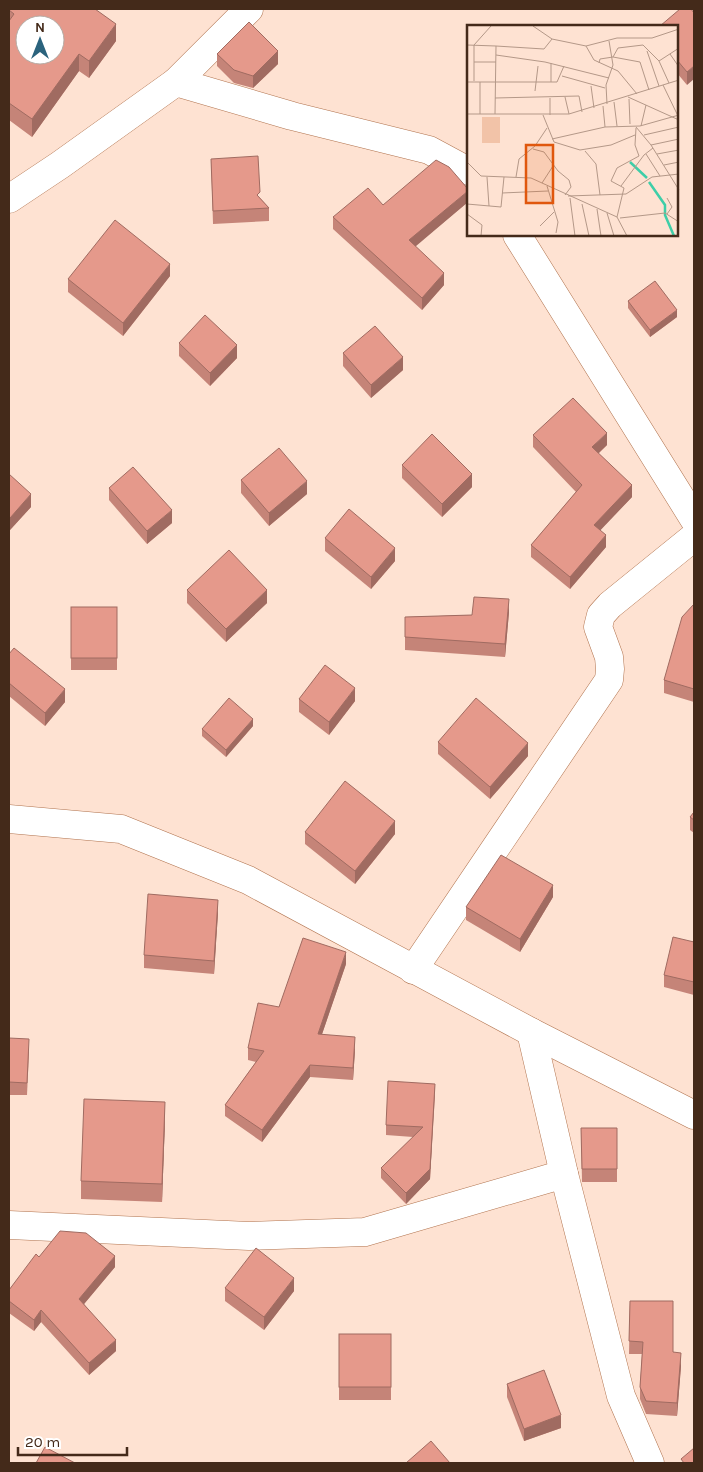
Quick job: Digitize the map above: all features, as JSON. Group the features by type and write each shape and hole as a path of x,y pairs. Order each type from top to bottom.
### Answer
{"street":[{"path":"9,199 176,82 249,9"},
{"path":"176,82 292,116 429,150 467,170"},
{"path":"518,236 694,519"},
{"path":"413,970 609,680 609,657 598,627 601,615 610,605 694,537"},
{"path":"9,818 121,830 248,880 413,970 694,1115"},
{"path":"531,1032 564,1174 621,1396 650,1463"},
{"path":"9,1225 249,1236 365,1232 564,1174"}],"building":[{"path":"9,9 95,9 116,24 89,61 79,54 32,119 9,103 9,21 14,14"},
{"path":"680,9 691,9 694,13 694,66 687,72 678,61 678,25 661,25"},
{"path":"249,22 278,51 253,76 234,70 217,54"},
{"path":"258,156 260,192 257,195 269,208 213,211 211,159"},
{"path":"436,160 449,167 467,188 467,192 409,240 444,273 422,298 333,217 368,188 383,205"},
{"path":"115,220 170,264 123,323 68,279"},
{"path":"655,281 677,310 650,330 628,301"},
{"path":"205,315 237,345 210,373 179,343"},
{"path":"375,326 403,357 371,385 343,353"},
{"path":"573,398 607,433 592,447 632,485 594,525 606,535 570,577 531,545 582,485 533,435"},
{"path":"432,434 472,474 442,504 402,465"},
{"path":"279,448 307,481 269,513 241,480"},
{"path":"133,467 172,510 147,531 109,488"},
{"path":"9,474 31,494 10,518 9,516"},
{"path":"349,509 395,548 371,577 325,538"},
{"path":"229,550 267,590 226,629 187,590"},
{"path":"474,597 509,599 505,644 405,637 405,617 472,615"},
{"path":"694,604 694,689 664,680 682,617"},
{"path":"71,607 117,607 117,658 71,658"},
{"path":"14,648 65,689 45,713 9,683 9,654"},
{"path":"325,665 355,688 329,722 299,699"},
{"path":"229,698 253,719 226,750 202,729"},
{"path":"476,698 528,743 490,787 438,742"},
{"path":"345,781 395,821 355,871 305,832"},
{"path":"694,812 694,820 690,817"},
{"path":"501,855 553,885 520,939 466,907"},
{"path":"148,894 218,900 214,961 144,955"},
{"path":"673,937 694,942 694,982 664,975"},
{"path":"303,938 346,952 318,1034 355,1037 353,1068 310,1065 262,1130 225,1105 264,1051 248,1048 258,1003 279,1007"},
{"path":"9,1038 29,1039 27,1083 9,1082"},
{"path":"388,1081 435,1084 430,1169 406,1193 381,1168 423,1127 386,1125"},
{"path":"84,1099 165,1102 162,1184 81,1181"},
{"path":"581,1128 617,1128 617,1169 582,1169"},
{"path":"60,1231 86,1233 115,1256 79,1299 116,1340 89,1363 41,1310 34,1320 9,1301 9,1290 36,1254 39,1257"},
{"path":"256,1248 294,1278 264,1317 225,1288"},
{"path":"630,1301 673,1301 673,1352 681,1353 677,1403 646,1401 640,1387 643,1342 629,1341"},
{"path":"339,1334 391,1334 391,1387 339,1387"},
{"path":"544,1370 561,1415 524,1429 507,1384"},
{"path":"431,1441 450,1463 406,1463"},
{"path":"45,1447 75,1463 36,1463"},
{"path":"694,1448 694,1463 684,1463 681,1459"}]}
